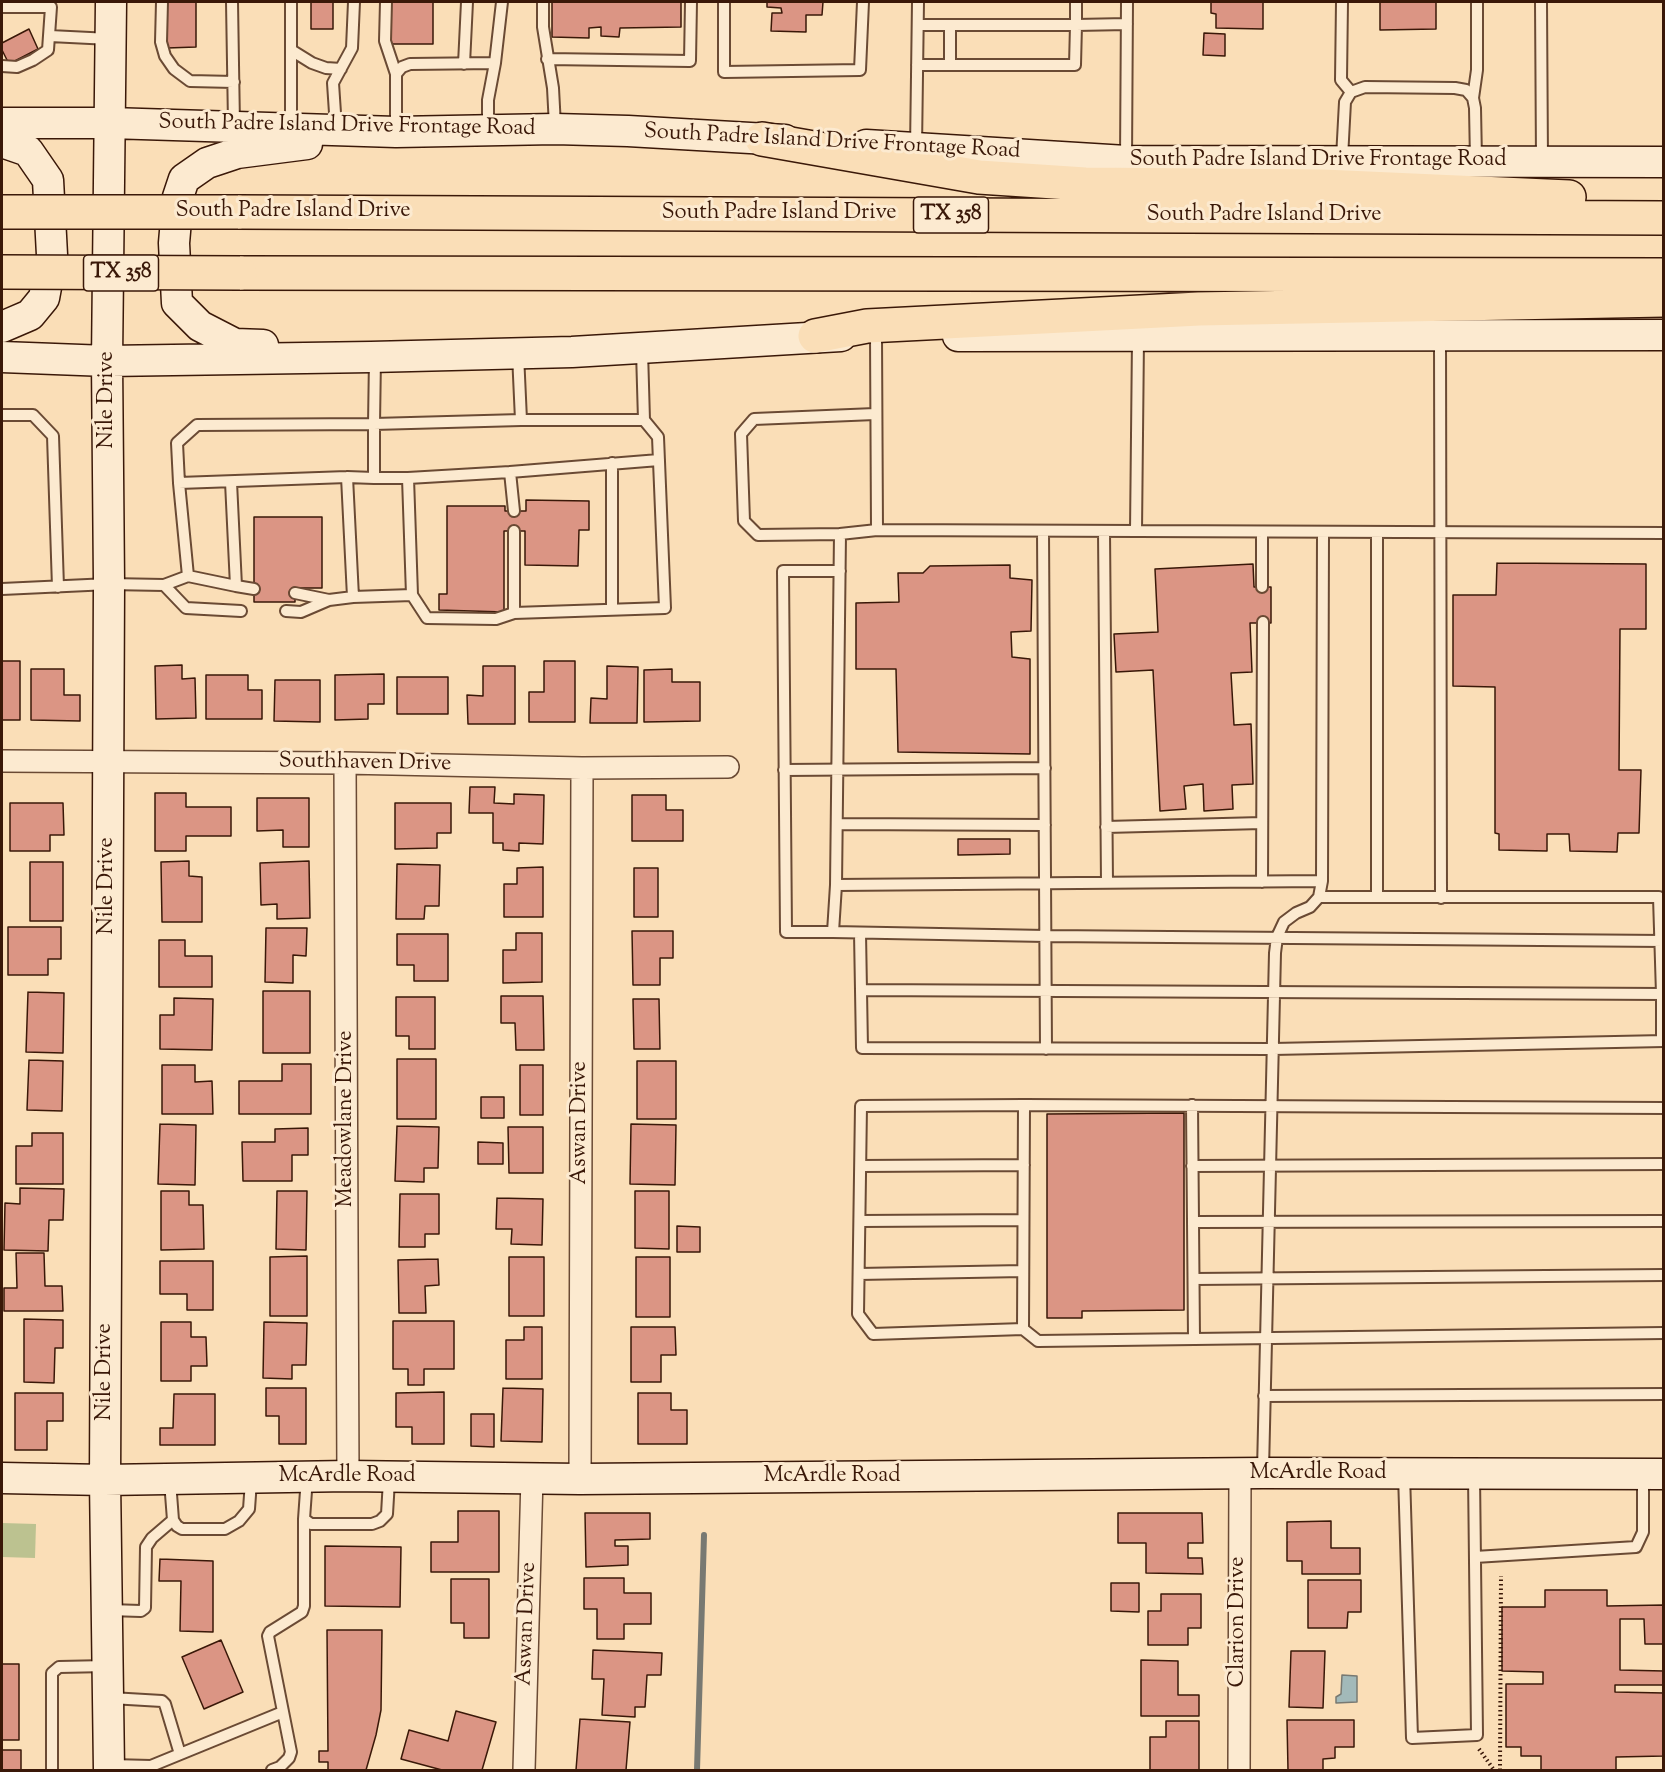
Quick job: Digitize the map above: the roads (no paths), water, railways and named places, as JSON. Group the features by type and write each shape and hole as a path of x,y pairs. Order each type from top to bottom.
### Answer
{"highway":[{"path":"762,139 979,177 1084,184 1323,186 1557,196 1664,208"},
{"name":"South Padre Island Drive","path":"2,212 1664,218"},
{"name":"TX 358","path":"2,272 1664,275"},
{"path":"815,336 867,326 1199,309 1664,300"}],"main road":[{"name":"Nile Drive","path":"109,1768 105,1480 109,761 107,361 111,2"},
{"name":"South Padre Island Drive Frontage Road","path":"2,123 110,123 396,132 555,129 628,131 1126,161 1664,162"},
{"path":"373,357 312,348 236,344 200,326 177,303 174,243 178,197 184,179 207,163 237,153 396,132"},
{"path":"2,142 28,151 48,180 52,255 44,298 30,315 2,327"},
{"path":"2,357 107,361 373,357 518,353 815,336 1664,335"},
{"name":"McArdle Road","path":"2,1478 105,1480 389,1476 580,1479 1252,1473 1653,1474"}],"street":[{"name":"Southhaven Drive","path":"2,761 345,763 582,768 728,767"},
{"name":"Meadowlane Drive","path":"345,763 348,1476"},
{"name":"Aswan Drive","path":"580,1479 582,768"},
{"name":"Clarion Drive","path":"1239,1770 1252,1473"},
{"name":"Aswan Drive","path":"524,1770 532,1477"}],"lane":[{"path":"162,2 162,42 165,56 174,69 190,81 234,82"},
{"path":"232,2 234,127"},
{"path":"291,2 291,129"},
{"path":"336,130 333,83 352,48 354,2"},
{"path":"386,2 385,40 396,74 396,132"},
{"path":"464,64 466,2"},
{"path":"488,131 488,100 502,2"},
{"path":"543,2 543,27 553,88 555,129"},
{"path":"547,59 690,61 691,2"},
{"path":"724,2 724,72 861,70 863,2"},
{"path":"916,148 918,2"},
{"path":"917,65 1076,65 1076,2"},
{"path":"1126,161 1127,2"},
{"path":"1342,2 1341,80 1351,92"},
{"path":"1476,162 1473,98 1477,70 1477,2"},
{"path":"1541,2 1542,162"},
{"path":"2,7 51,4 48,50 17,67 2,66"},
{"path":"918,25 1127,24"},
{"path":"950,25 950,65"},
{"path":"50,36 111,39"},
{"path":"291,50 312,63 326,68 341,69"},
{"path":"396,74 402,67 410,64 495,63"},
{"path":"1342,162 1345,102 1351,92 1365,87 1455,88 1466,90 1473,98"},
{"path":"1136,531 1138,335"},
{"path":"1440,335 1441,898"},
{"path":"876,336 877,530"},
{"path":"408,478 412,595 427,618 496,619 514,613 665,608 658,436 644,420 642,347"},
{"path":"518,353 521,420"},
{"path":"373,357 374,478"},
{"path":"875,414 754,419 741,434 744,521 758,535 840,534 877,530 1664,533"},
{"path":"2,415 33,415 53,436 58,587"},
{"path":"188,576 177,443 197,424 644,420"},
{"path":"179,483 347,477 408,478 659,460"},
{"path":"612,463 612,609"},
{"path":"510,472 513,511"},
{"path":"347,477 353,597"},
{"path":"231,482 236,586"},
{"path":"514,531 514,613"},
{"path":"1043,531 1046,1049"},
{"path":"1104,531 1107,883"},
{"path":"1262,532 1262,587"},
{"path":"1252,1473 1264,1396 1277,937 1284,922 1310,907 1319,897 1322,881 1323,532"},
{"path":"1377,532 1377,897"},
{"path":"833,932 836,885 840,534"},
{"path":"840,571 783,571 786,932 1662,941"},
{"path":"2,589 109,584 164,585 188,576 254,589"},
{"path":"164,585 186,608 241,611"},
{"path":"295,593 329,600"},
{"path":"286,611 302,612 329,600 412,595"},
{"path":"1262,882 1263,622"},
{"path":"784,770 1045,768"},
{"path":"1106,827 1262,823"},
{"path":"837,824 1045,825"},
{"path":"836,885 1322,881"},
{"path":"860,933 862,1048 1273,1049 1663,1041 1659,897 1319,897"},
{"path":"861,990 1663,994"},
{"path":"1192,1105 1194,1338"},
{"path":"1664,1108 1271,1105 861,1106 858,1314 873,1334 1023,1329 1038,1341 1664,1333"},
{"path":"1023,1329 1024,1106"},
{"path":"1192,1166 1664,1164"},
{"path":"861,1166 1023,1165"},
{"path":"860,1221 1023,1220"},
{"path":"1193,1222 1664,1221"},
{"path":"859,1274 1023,1271"},
{"path":"1194,1279 1664,1275"},
{"path":"1264,1396 1664,1394"},
{"path":"1404,1473 1412,1738 1477,1735 1474,1474"},
{"path":"1475,1557 1636,1547 1643,1532 1653,1474"},
{"path":"304,1519 311,1524 372,1524 380,1521 387,1514 389,1476"},
{"path":"272,1770 280,1767 289,1758 291,1752 268,1636 270,1632 302,1612 304,1606 304,1519 307,1477"},
{"path":"170,1479 173,1520 177,1526 182,1529 225,1529 239,1521 249,1509 251,1478"},
{"path":"107,1610 141,1611 145,1608 146,1547 173,1520"},
{"path":"52,1770 52,1673 59,1667 107,1666"},
{"path":"108,1698 162,1701 180,1754"},
{"path":"109,1768 152,1766 283,1712"}],"water":[{"path":"1342,1675 1357,1676 1357,1702 1336,1703 1336,1697 1341,1694"}],"waterway":[{"path":"697,1770 704,1535"}]}
